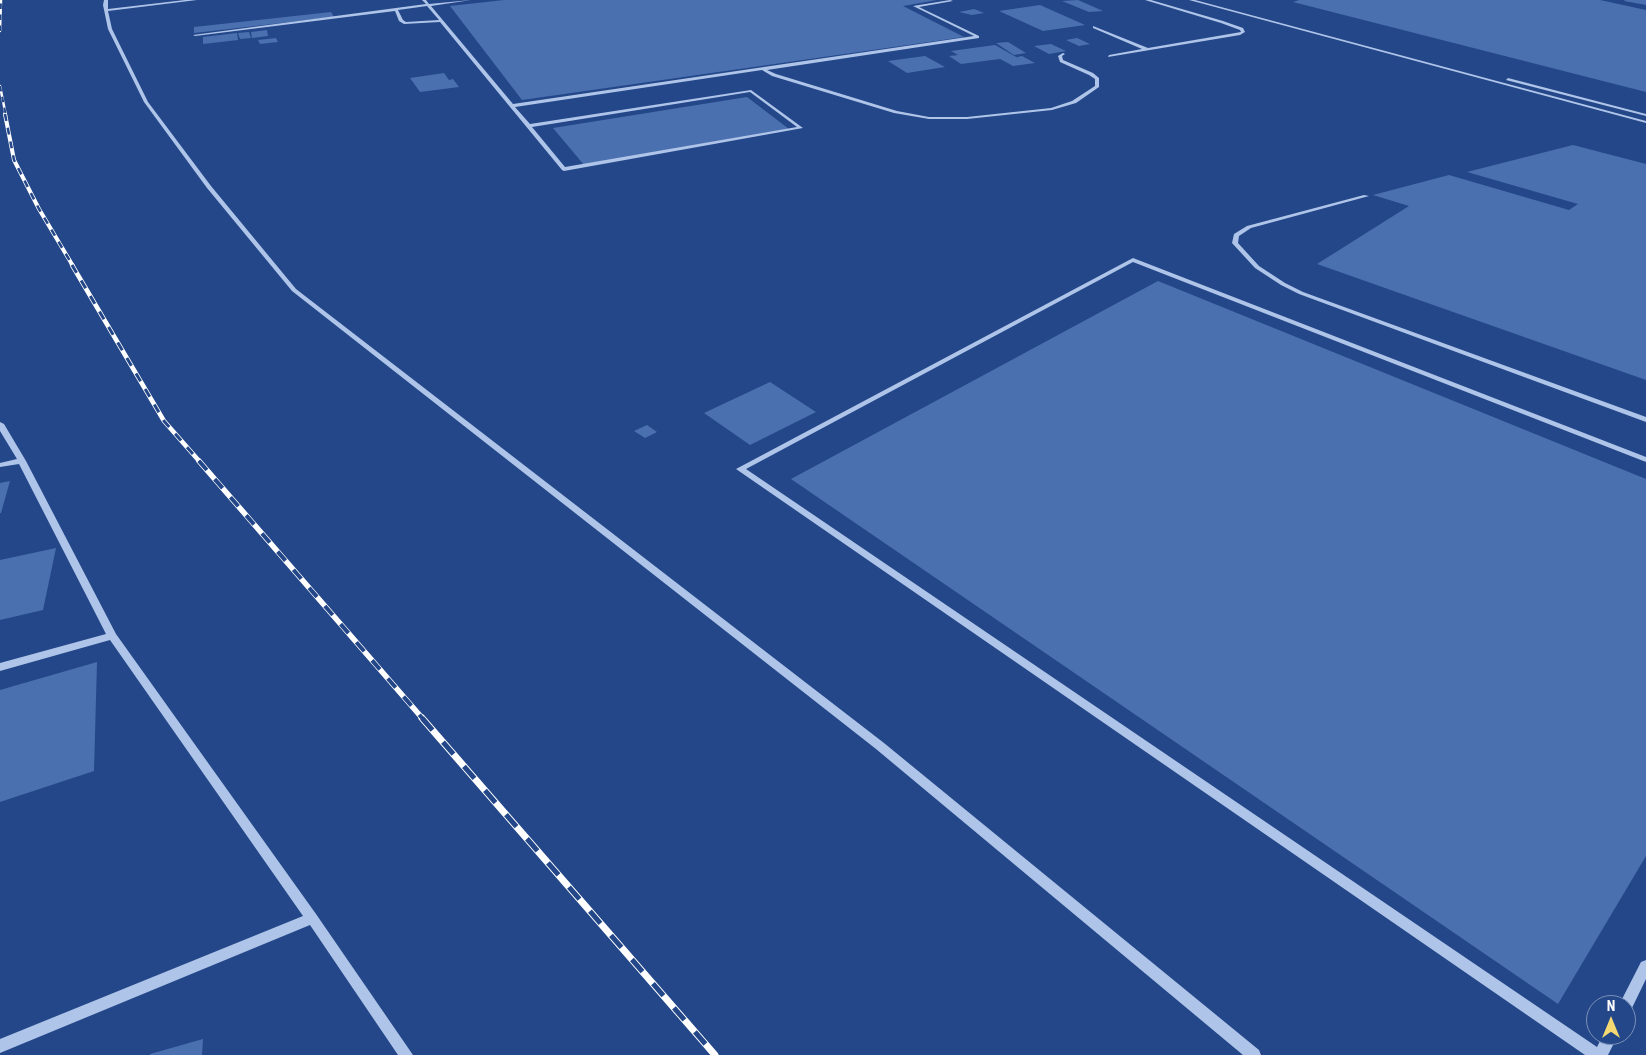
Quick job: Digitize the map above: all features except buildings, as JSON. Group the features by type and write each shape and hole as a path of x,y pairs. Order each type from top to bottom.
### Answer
{"street":[{"path":"106,5 149,0"},
{"path":"106,5 195,0"},
{"path":"512,106 978,37 915,6 951,1 949,0"},
{"path":"1108,56 1243,32 1242,29 1222,22 1147,0"},
{"path":"1191,0 1646,122"},
{"path":"1213,0 1494,75"},
{"path":"106,5 110,29 146,102 209,187 294,290 880,746 1254,1055"},
{"path":"195,35 428,5"},
{"path":"396,9 401,22 405,24 442,22"},
{"path":"1094,26 1148,50"},
{"path":"764,69 791,81 896,112 924,117 967,118 1061,107 1074,102 1097,86 1097,79 1091,74 1060,60 1062,54"},
{"path":"1409,58 1418,55"},
{"path":"1503,77 1646,115"},
{"path":"751,91 801,128 564,170 529,126 751,91"},
{"path":"1366,196 1249,227 1236,236 1235,243 1257,267 1301,293 1646,420"},
{"path":"1598,1055 740,469 1133,260 1646,460"},
{"path":"0,424 22,461 112,636 312,918 406,1055"},
{"path":"0,465 22,461"},
{"path":"0,667 112,636"},
{"path":"0,1046 312,918"},
{"path":"1631,995 1646,966"}],"lane":[{"path":"424,0 529,126"},
{"path":"428,5 469,0"}],"railway":[{"path":"0,31 1,0"},
{"path":"0,86 6,116"},
{"path":"5,114 14,160 39,209 73,266"},
{"path":"72,265 164,421 200,462"},
{"path":"199,461 423,719"},
{"path":"422,718 715,1055"}]}
